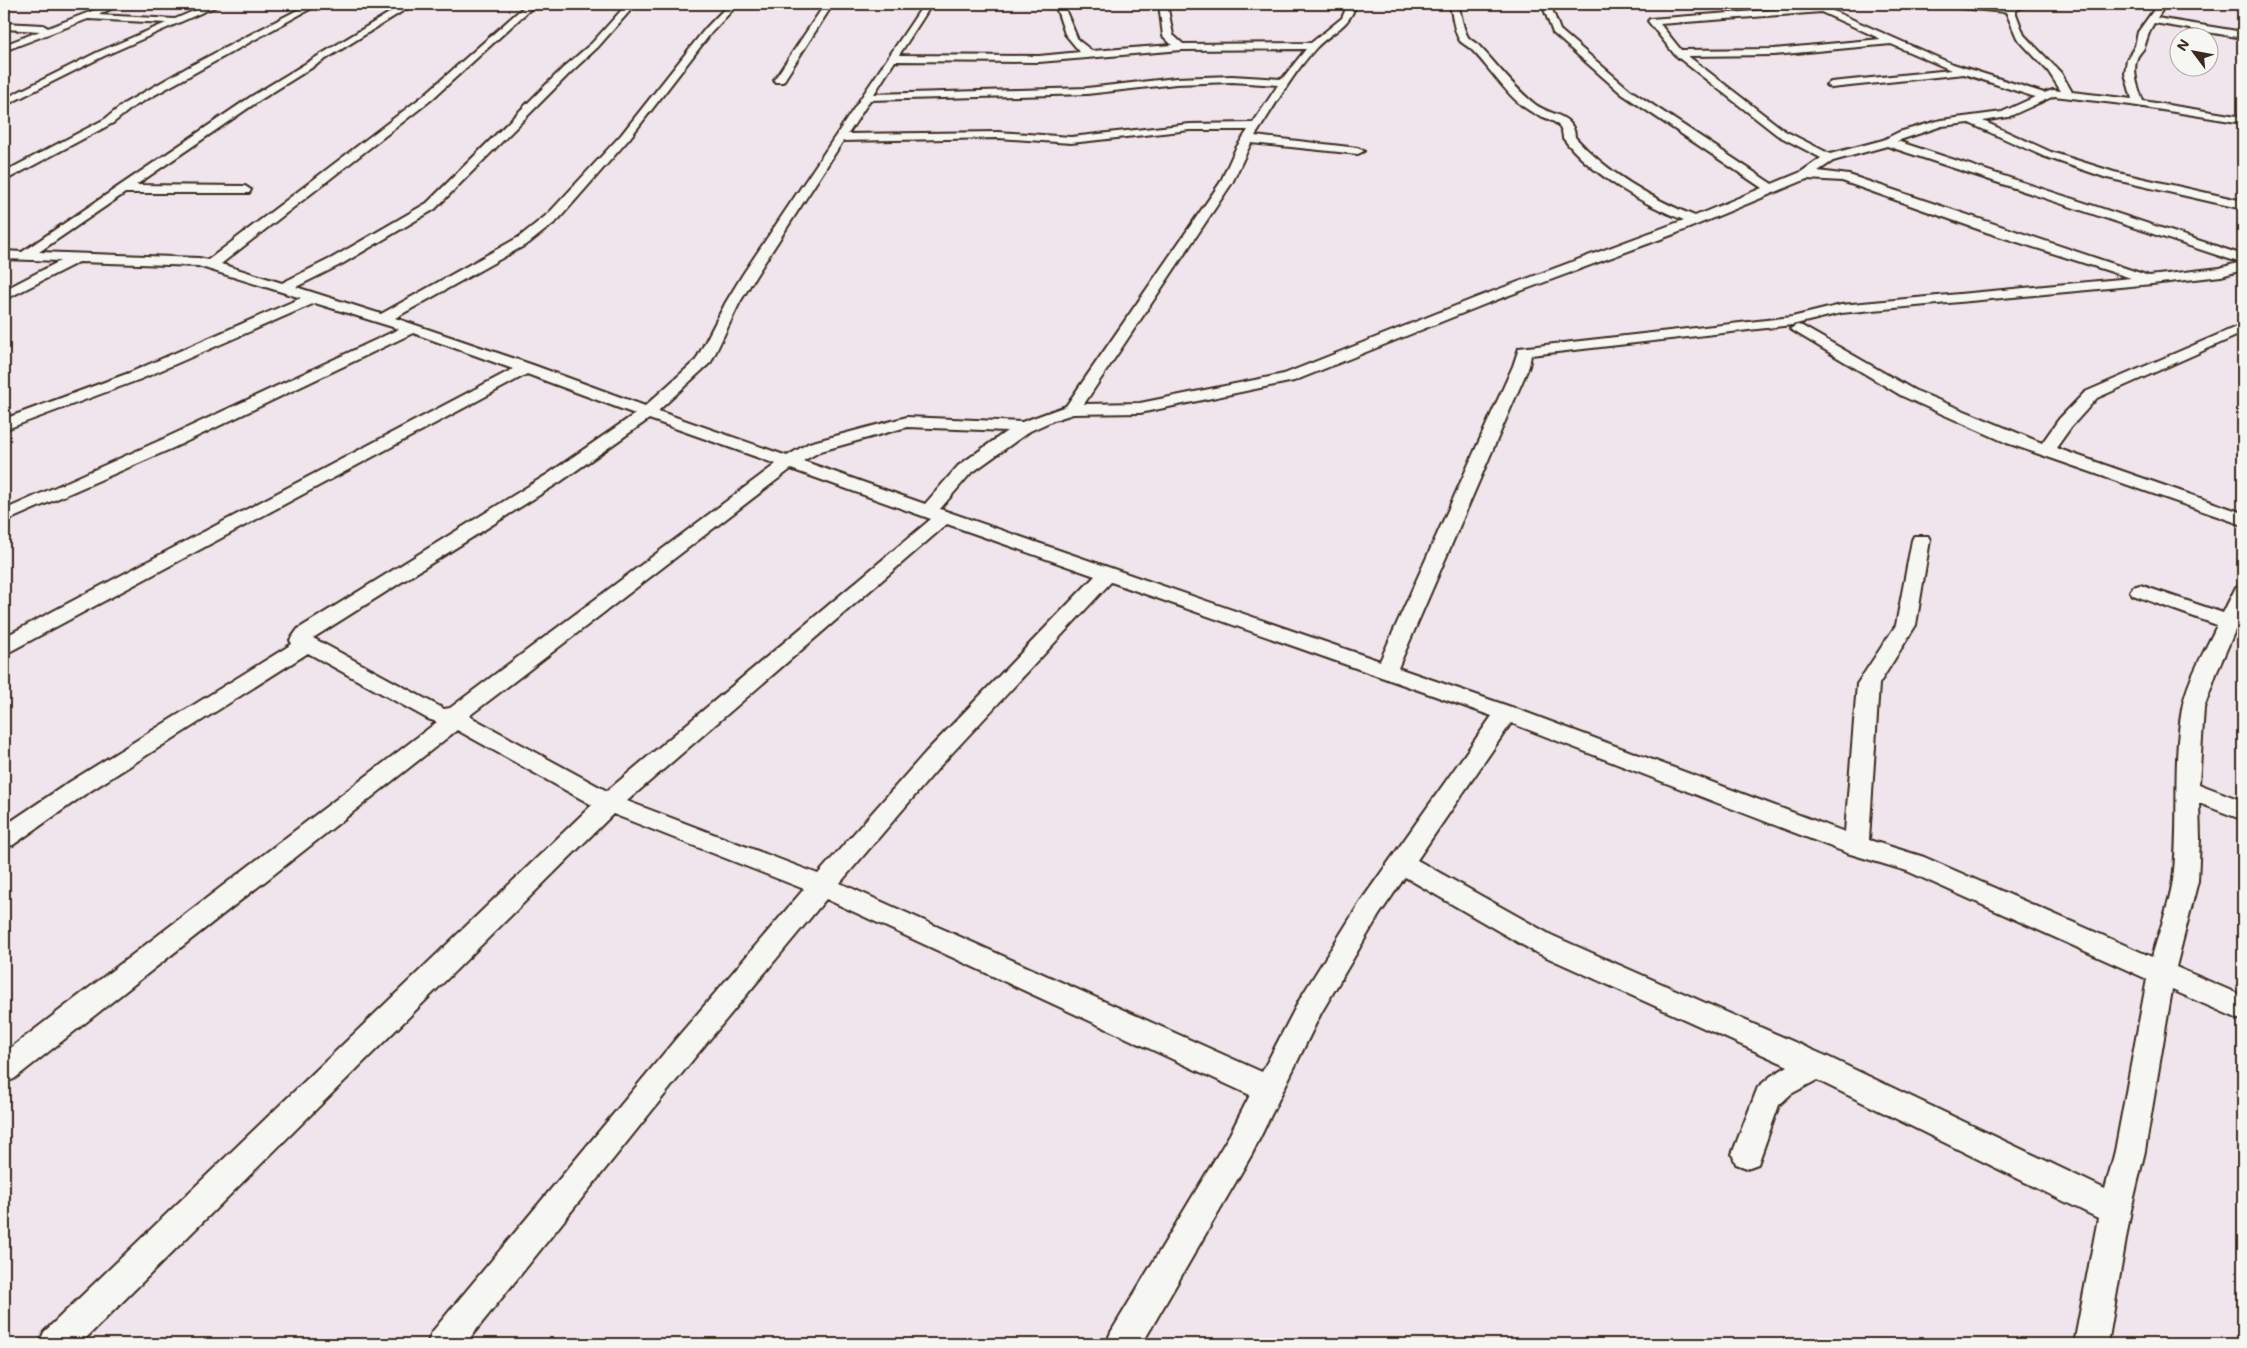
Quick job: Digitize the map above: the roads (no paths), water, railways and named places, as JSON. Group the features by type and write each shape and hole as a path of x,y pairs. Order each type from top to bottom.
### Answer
{"street":[{"path":"4,48 117,4"},
{"path":"4,103 100,54 217,4"},
{"path":"4,177 109,122 129,106 194,68 315,4"},
{"path":"26,255 256,98 410,4"},
{"path":"211,265 427,98 532,4"},
{"path":"282,289 346,256 431,206 595,45 632,4"},
{"path":"383,319 524,240 553,217 625,137 708,31 734,4"},
{"path":"779,80 830,4"},
{"path":"928,4 838,138 733,302 704,362 648,413 554,478 305,634 300,640 436,714 451,718 609,803 820,886 1268,1089"},
{"path":"1058,4 1065,24 1081,51 1090,54"},
{"path":"1163,4 1168,36 1180,47"},
{"path":"1072,409 1226,183 1248,139 1285,82 1313,46 1346,20 1352,4"},
{"path":"1454,4 1464,39 1475,47 1506,83 1534,109 1548,114 1563,123 1569,131 1568,138 1574,146 1613,175 1660,204 1676,213 1695,220"},
{"path":"1546,4 1556,31 1626,92 1770,188"},
{"path":"1810,4 1891,41 1966,72 2043,96"},
{"path":"1828,158 1782,133 1678,53 1653,16 1696,20 1822,9 1846,4"},
{"path":"1948,4 2010,10 2025,4"},
{"path":"2139,103 2134,90 2130,60 2133,52 2140,47 2143,32 2162,4"},
{"path":"2010,10 2020,35 2052,67 2062,80 2068,94"},
{"path":"84,17 177,20"},
{"path":"2152,20 2243,35"},
{"path":"4,26 55,28"},
{"path":"1678,53 1774,52 1891,41"},
{"path":"891,58 1040,59 1180,47 1313,46"},
{"path":"1832,85 1966,72"},
{"path":"868,96 1087,91 1176,81 1232,80 1285,82"},
{"path":"56,1344 609,803 937,514 964,470 1024,427 1072,409 1140,408 1288,378 1695,220 1805,175 1828,158 1887,142 1903,134 1941,123 2004,115 2043,96 2068,94 2139,103 2243,120"},
{"path":"1972,120 2047,154 2111,176 2243,205"},
{"path":"838,138 998,135 1071,140 1190,126 1258,126"},
{"path":"1248,139 1358,151"},
{"path":"1887,142 2243,258"},
{"path":"1805,175 1830,175 1845,178 1991,229 2152,280"},
{"path":"122,189 245,190"},
{"path":"4,255 199,262 413,328 648,413 1506,713 1856,846 1915,864 2243,1009"},
{"path":"4,296 38,276 77,257"},
{"path":"1386,672 1521,366 1524,351 1792,321 1841,309 2152,280 2221,272 2243,266"},
{"path":"2221,272 2243,278"},
{"path":"4,425 135,376 313,298"},
{"path":"4,517 167,444 413,328"},
{"path":"2046,450 2065,423 2091,395 2243,328"},
{"path":"1797,329 1908,393 2013,439 2243,519"},
{"path":"4,646 527,368"},
{"path":"4,1070 451,718 789,462 815,447 907,422 1024,427"},
{"path":"1856,846 1868,684 1906,625 1921,540"},
{"path":"444,1344 820,886 1024,658 1108,574"},
{"path":"2091,1344 2115,1210 2130,1151 2160,973 2185,881 2188,839 2187,789 2193,708 2205,674 2243,590"},
{"path":"2140,591 2229,622"},
{"path":"4,838 76,789 308,644"},
{"path":"1123,1344 1241,1144 1310,1005 1370,908 1506,713"},
{"path":"2187,789 2243,811"},
{"path":"1401,863 1542,944 1816,1065 2115,1210"},
{"path":"1747,1154 1768,1097 1781,1085 1816,1065"}]}
